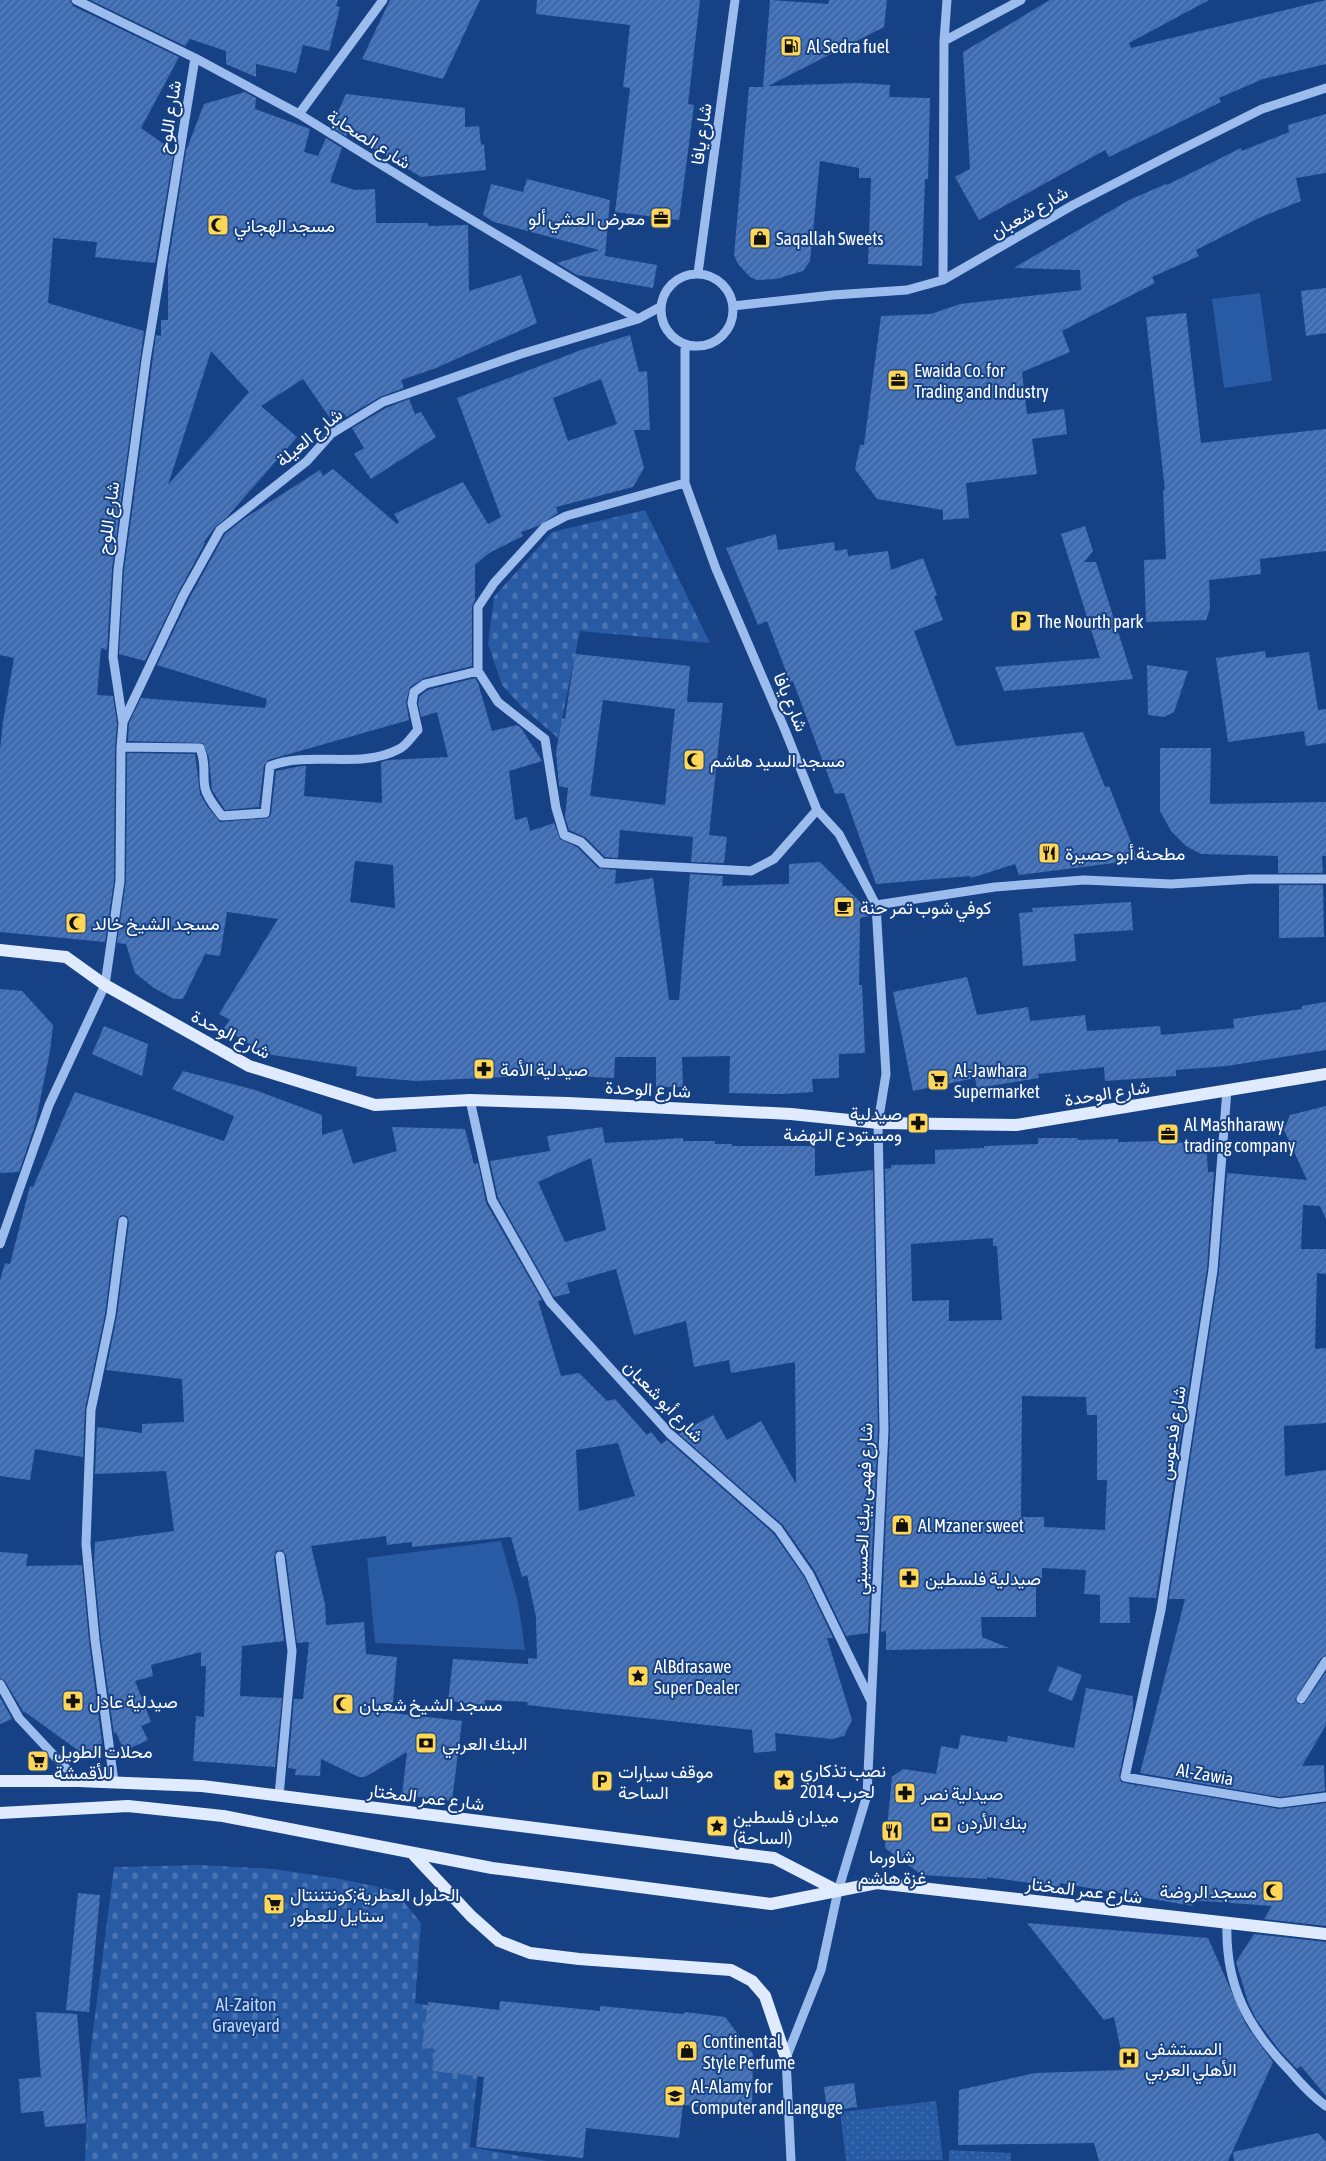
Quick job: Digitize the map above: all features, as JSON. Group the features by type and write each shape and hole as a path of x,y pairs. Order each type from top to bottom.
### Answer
{"main road":[{"name":"شارع الوحدة","path":"0,950 66,957 105,985 249,1066 375,1105 470,1100 577,1103 791,1114 878,1123 1016,1125 1326,1074"},
{"name":"شارع عمر المختار","path":"0,1781 78,1781 202,1786 774,1858 838,1891"},
{"name":"شارع عمر المختار","path":"0,1813 128,1806 222,1816 492,1868 771,1904 877,1884 1326,1934"},
{"path":"412,1853 471,1916 499,1941 530,1953 579,1959 731,1970 752,1981 765,1996 786,2058"}],"street":[{"name":"شارع الصحابة","path":"76,0 195,58 299,114 440,202 638,319"},
{"path":"299,114 383,0"},
{"name":"شارع يافا","path":"698,273 735,0"},
{"path":"943,280 944,41 947,0"},
{"path":"944,41 1021,0"},
{"name":"شارع اللوح","path":"0,1244 49,1105 105,985 120,881 121,747 123,723 113,657 118,570 146,360 195,58"},
{"name":"شارع شعبان","path":"733,306 833,295 907,290 943,280 1073,205 1172,154 1262,109 1326,88"},
{"path":"698,273 709,275 718,280 731,296 733,306 732,319 727,330 719,339 709,344 697,346 685,344 674,339 666,330 660,307 664,293 673,282 685,275 698,273"},
{"name":"شارع العيلة","path":"123,723 183,596 220,530 307,461 332,434 383,402 521,354 638,319 660,307"},
{"name":"شارع يافا","path":"685,344 685,483 716,568 817,810 839,834 876,905 886,1074 878,1123"},
{"path":"685,483 566,516 545,527 494,582 478,607 478,672 498,702 545,739 556,808 564,835 581,842 602,862 751,871 774,859 817,810"},
{"path":"121,747 200,748 205,762 205,789 222,816 265,813 270,766 285,760 374,758 400,749 418,730 412,703 414,692 425,684 478,672"},
{"path":"876,905 994,887 1084,880 1171,884 1251,879 1326,879"},
{"name":"شارع فدعوس","path":"1125,1777 1161,1610 1213,1270 1227,1090"},
{"name":"شارع أبو شعبان","path":"470,1100 492,1200 550,1302 670,1434 778,1529 809,1574 872,1703"},
{"name":"شارع فهمى بيك الحسيني","path":"786,2058 821,1970 838,1891 867,1795 884,1430 878,1123"},
{"path":"114,1782 95,1640 86,1544 91,1410 111,1315 123,1221"},
{"path":"279,1796 292,1651 280,1556"},
{"path":"1301,1699 1326,1661"},
{"path":"0,1684 19,1718 78,1781"},
{"name":"Al-Zawia","path":"1125,1777 1280,1803 1326,1797"},
{"path":"1227,1924 1229,1964 1242,2006 1253,2029 1268,2049 1326,2106"},
{"path":"786,2058 791,2161"}],"green space":[{"path":"1260,293 1272,381 1224,388 1212,299"},
{"path":"645,510 710,643 580,631 558,738 521,706 502,685 488,644 494,597 552,532"},
{"path":"501,1541 518,1602 525,1650 375,1643 367,1558"},
{"name":"Al-Zaiton Graveyard","path":"199,1865 274,1869 394,1890 421,1923 415,2003 484,2015 470,2147 547,2161 85,2161 89,2063 114,1867"},
{"path":"936,2101 943,2160 846,2161 840,2112"},
{"path":"949,2150 1011,2153 1011,2161 949,2161"}],"building":[{"path":"0,0 70,0 73,6 179,57 141,128 174,151 155,263 95,257 97,242 53,238 48,303 144,331 112,569 107,650 101,648 97,695 113,696 117,723 115,747 114,881 105,942 0,932 0,750 14,658 0,655"},
{"path":"90,0 338,0 336,6 340,7 329,51 303,45 296,73 256,64 256,77 226,64 226,51 190,39 185,46"},
{"path":"390,0 480,0 443,79 362,59"},
{"path":"537,0 700,0 688,104 694,105 679,220 615,212 630,88 623,87 630,25 536,14"},
{"path":"770,0 828,4 829,0 887,0 884,27 768,86 858,83 890,85 889,97 930,98 928,179 925,179 922,266 868,264 871,178 859,178 859,168 820,161 810,261 803,271 776,279 757,280 750,277 738,264 734,255 749,87 763,87"},
{"path":"1050,0 1209,0 1129,43 1131,48 1326,0 1326,64 1263,79 1219,98 1221,102 1109,157 1105,150 979,220 955,177 970,169 963,52"},
{"path":"245,92 256,98 255,109 310,129 304,152 318,156 326,138 342,148 330,182 355,190 375,189 376,223 428,223 428,226 468,225 469,291 521,275 537,323 436,368 401,380 404,388 380,397 346,417 344,413 332,421 303,379 261,406 297,437 227,517 215,527 204,542 145,661 119,654 124,571 156,335 161,336 161,320 168,320 168,265 186,151 204,104","holes":["211,351 249,392 168,485"]},
{"path":"346,94 465,108 465,127 479,126 481,145 484,144 486,170 421,177 348,132 346,136 331,127"},
{"path":"1326,114 1326,173 1296,178 1301,201 1261,217 1196,250 1199,256 1152,277 1155,283 1062,331 1070,352 1022,372 1027,414 1064,409 1067,434 1032,439 1037,474 966,483 969,518 943,520 943,510 877,499 855,469 860,445 864,445 881,316 931,314 960,304 1081,290 1080,270 1014,268 1129,200 1167,185 1241,148 1242,151 1289,132 1288,125"},
{"path":"527,179 610,200 605,256 657,265 653,288 577,275 557,263 599,250 494,222 483,215 491,184 523,192"},
{"path":"1326,288 1326,333 1306,336 1301,291"},
{"path":"1186,313 1201,443 1326,429 1326,551 1260,559 1261,574 1209,580 1210,609 1206,620 1146,622 1144,560 1166,559 1163,489 1165,491 1146,317"},
{"path":"630,335 639,372 647,371 650,430 634,430 644,468 633,487 556,507 558,513 538,526 521,532 523,536 489,553 475,565 475,600 472,607 472,666 424,678 410,687 406,702 409,720 268,760 264,765 259,807 225,810 212,790 209,758 203,743 128,741 129,723 141,698 265,708 267,699 157,665 189,599 225,534 245,518 320,470 323,476 333,469 397,524 399,522 394,514 463,482 488,524 501,517 457,398 581,350","holes":["601,379 617,424 568,441 553,398"]},
{"path":"409,399 415,414 421,412 436,437 371,479 354,454 364,448 352,428 386,408"},
{"path":"1085,526 1093,551 1084,562 1096,562 1133,679 1004,691 995,667 1100,658 1061,534"},
{"path":"776,534 778,550 834,542 835,551 847,549 848,556 888,551 891,570 923,558 937,595 934,596 943,620 914,631 956,746 1083,732 1105,787 1109,786 1138,860 1019,875 1015,864 971,878 970,876 876,884 844,793 835,794 793,681 790,682 767,621 758,625 726,548"},
{"path":"1265,651 1266,658 1309,652 1318,710 1326,709 1326,743 1306,746 1304,731 1228,742 1216,658"},
{"name":"مسجد السيد هاشم","path":"575,654 690,666 687,702 723,703 709,835 727,837 724,863 691,862 693,837 620,830 618,858 605,857 585,837 569,830 565,817 568,788 559,786 556,752 562,718 565,719","holes":["603,700 675,709 665,805 590,796"]},
{"path":"1147,665 1188,671 1174,712 1164,717 1148,715"},
{"path":"475,678 492,731 517,725 521,728 542,761 509,771 515,820 527,817 530,831 554,823 560,839 577,847 598,868 616,870 615,884 653,878 669,1000 679,1000 690,874 723,876 722,886 789,884 789,864 820,862 870,912 870,916 860,918 859,985 862,985 865,1053 839,1054 839,1078 812,1079 813,1092 781,1094 729,1093 730,1056 682,1057 683,1087 656,1087 656,1057 615,1057 614,1078 575,1076 575,1074 416,1081 356,1076 357,1067 265,1054 224,1028 230,1020 219,1014 278,919 227,912 220,956 205,954 183,999 174,999 154,988 135,973 126,944 117,943 126,881 127,753 195,754 200,794 220,822 269,818 276,771 302,766 306,766 304,796 382,803 381,762 448,757 437,712 421,717 418,703 420,696 428,690","holes":["355,861 393,865 395,908 350,902"]},
{"path":"1160,748 1211,748 1210,804 1326,802 1326,856 1322,856 1323,873 1278,873 1278,856 1201,854 1186,846 1171,831 1160,811"},
{"path":"1279,885 1323,885 1324,937 1279,938"},
{"path":"1131,902 1133,930 1074,934 1076,961 1023,966 1019,913 1033,912 1032,908"},
{"path":"967,977 977,1015 1028,1007 1030,1021 1085,1015 1087,1031 1160,1026 1161,1035 1234,1028 1233,1019 1302,1009 1302,1006 1326,1002 1326,1050 1227,1066 1176,1070 1176,1076 1105,1081 1104,1067 1038,1074 1039,1078 977,1088 975,1078 913,1091 893,992"},
{"path":"0,989 22,991 53,1025 50,1051 35,1125 19,1172 0,1173"},
{"path":"104,1026 148,1044 142,1076 92,1054"},
{"path":"183,1071 255,1090 322,1115 322,1135 342,1129 353,1164 397,1151 392,1127 465,1129 474,1164 478,1163 486,1203 542,1300 538,1301 561,1376 579,1373 607,1401 615,1399 647,1435 651,1432 661,1444 667,1440 773,1533 804,1577 833,1638 827,1638 852,1720 844,1736 832,1739 775,1733 776,1751 754,1753 752,1730 527,1705 528,1702 485,1700 485,1705 448,1701 453,1659 528,1664 528,1658 537,1659 536,1617 527,1575 522,1577 511,1537 412,1547 412,1542 387,1545 386,1536 311,1546 325,1604 326,1625 364,1622 366,1654 397,1657 392,1713 462,1721 452,1801 402,1795 407,1752 365,1777 359,1777 321,1759 320,1776 295,1775 296,1769 288,1768 294,1699 303,1699 309,1642 297,1643 286,1555 282,1550 276,1551 274,1557 284,1641 242,1646 240,1696 282,1698 275,1767 193,1761 196,1716 204,1717 206,1666 201,1666 201,1652 151,1665 153,1676 135,1681 151,1722 141,1726 148,1740 124,1751 116,1732 114,1734 101,1639 94,1564 95,1542 174,1531 166,1471 95,1474 97,1427 142,1433 142,1424 184,1422 182,1379 106,1370 117,1316 129,1222 127,1216 121,1215 117,1220 105,1314 85,1409 83,1457 35,1449 30,1480 0,1476 0,1280 5,1263 10,1264 30,1186 33,1187 75,1092 224,1141 234,1116 172,1089","holes":["618,1443 635,1496 579,1511 576,1450"]},
{"path":"1326,1106 1326,1219 1320,1206 1303,1205 1301,1249 1326,1249 1326,1274 1317,1273 1315,1349 1326,1348 1326,1423 1284,1426 1285,1476 1326,1470 1326,1655 1321,1658 1295,1699 1298,1704 1304,1704 1326,1672 1326,1725 1302,1766 1324,1765 1325,1791 1280,1797 1140,1773 1185,1599 1169,1599 1219,1271 1227,1173 1307,1180 1284,1130 1290,1115"},
{"path":"602,1127 605,1143 683,1138 683,1141 715,1141 715,1144 732,1144 732,1146 815,1146 815,1176 873,1170 878,1430 868,1633 846,1636 815,1571 783,1525 679,1434 713,1415 727,1440 761,1421 796,1484 795,1362 731,1373 729,1360 694,1367 686,1321 634,1335 616,1269 567,1283 570,1293 554,1297 498,1198 490,1161 550,1151 547,1136","holes":["591,1158 606,1230 565,1242 538,1182"]},
{"path":"1038,1138 1118,1139 1118,1142 1161,1141 1161,1144 1206,1141 1208,1172 1214,1172 1207,1269 1156,1598 1129,1597 1130,1623 1100,1623 1100,1595 1084,1594 1086,1570 1042,1568 1042,1579 1036,1579 1036,1617 981,1617 982,1637 1009,1648 886,1650 886,1631 881,1632 890,1430 885,1169 891,1168 891,1165 935,1164 935,1150 1038,1144","holes":["993,1238 993,1246 997,1246 1002,1320 949,1321 949,1300 912,1301 911,1244","1022,1396 1086,1397 1087,1415 1097,1415 1097,1480 1107,1480 1105,1530 1044,1527 1044,1517 1021,1517"]},
{"path":"0,1552 28,1554 26,1566 82,1565 89,1641 102,1743 90,1753 79,1751 24,1713 5,1681 0,1678"},
{"path":"1058,1666 1082,1675 1072,1701 1048,1691"},
{"path":"1086,1688 1133,1696 1133,1710 1119,1776 1121,1782 1135,1785 1136,1788 1137,1785 1279,1809 1326,1803 1326,1926 1264,1919 1272,1906 1190,1900 1193,1906 1060,1883 1060,1887 987,1877 987,1879 922,1875 885,1848 892,1777 903,1769 936,1774 941,1746 958,1749 961,1735 1007,1742 1008,1736 1074,1748"},
{"path":"0,1697 12,1719 0,1724"},
{"path":"78,1893 100,1895 89,2012 66,2010"},
{"name":"المستشفى الأهلي العربي","path":"1027,1923 1208,1938 1246,2025 1273,2062 1228,2161 1099,2161 1094,2143 958,2145 959,2090 1035,2073 1125,2070 1114,2017 1104,2020"},
{"path":"1254,1934 1326,1942 1326,2096 1301,2066 1297,2069 1279,2050 1256,2019 1248,2002 1236,1962"},
{"path":"500,2001 600,2011 600,2006 725,2017 753,2054 752,2112 683,2105 679,2138 586,2128 583,2158 476,2147 484,2077 432,2071 435,2049 422,2047 428,2002 499,2010"},
{"path":"36,2012 77,2014 86,2123 45,2127 43,2111 21,2113 19,2079 41,2077"},
{"path":"854,2083 857,2107 827,2111 824,2087"},
{"path":"1318,2133 1326,2142 1326,2161 1234,2161 1233,2152"}],"place":[{"name":"Al Sedra fuel","path":"791,46"},
{"name":"معرض العشي ألو","path":"661,218"},
{"name":"مسجد الهجاني","path":"218,225"},
{"name":"Saqallah Sweets","path":"760,238"},
{"name":"Ewaida Co. for Trading and Industry","path":"898,380"},
{"name":"The Nourth park","path":"1021,621"},
{"name":"مسجد السيد هاشم","path":"694,760"},
{"name":"مطحنة أبو حصيرة","path":"1049,853"},
{"name":"كوفي شوب تمر حنة","path":"844,907"},
{"name":"مسجد الشيخ خالد","path":"76,923"},
{"name":"صيدلية الأمة","path":"484,1069"},
{"name":"Al-Jawhara Supermarket","path":"938,1080"},
{"name":"صيدلية ومستودع النهضة","path":"918,1123"},
{"name":"Al Mashharawy trading company","path":"1168,1134"},
{"name":"Al Mzaner sweet","path":"902,1525"},
{"name":"صيدلية فلسطين","path":"909,1578"},
{"name":"AlBdrasawe Super Dealer","path":"638,1676"},
{"name":"صيدلية عادل","path":"73,1701"},
{"name":"مسجد الشيخ شعبان","path":"343,1704"},
{"name":"البنك العربي","path":"426,1743"},
{"name":"محلات الطويل للأقمشة","path":"38,1761"},
{"name":"نصب تذكاري لحرب 2014","path":"784,1780"},
{"name":"موقف سيارات الساحة","path":"602,1781"},
{"name":"صيدلية نصر","path":"905,1793"},
{"name":"بنك الأردن","path":"941,1822"},
{"name":"ميدان فلسطين (الساحة)","path":"717,1826"},
{"name":"شاورما غزة هاشم","path":"892,1831"},
{"name":"مسجد الروضة","path":"1273,1891"},
{"name":"الحلول العطرية;كونتننتال ستايل للعطور","path":"274,1904"},
{"name":"Continental Style Perfume","path":"687,2051"},
{"name":"المستشفى الأهلي العربي","path":"1129,2058"},
{"name":"Al-Alamy for Computer and Languge","path":"675,2096"}]}
